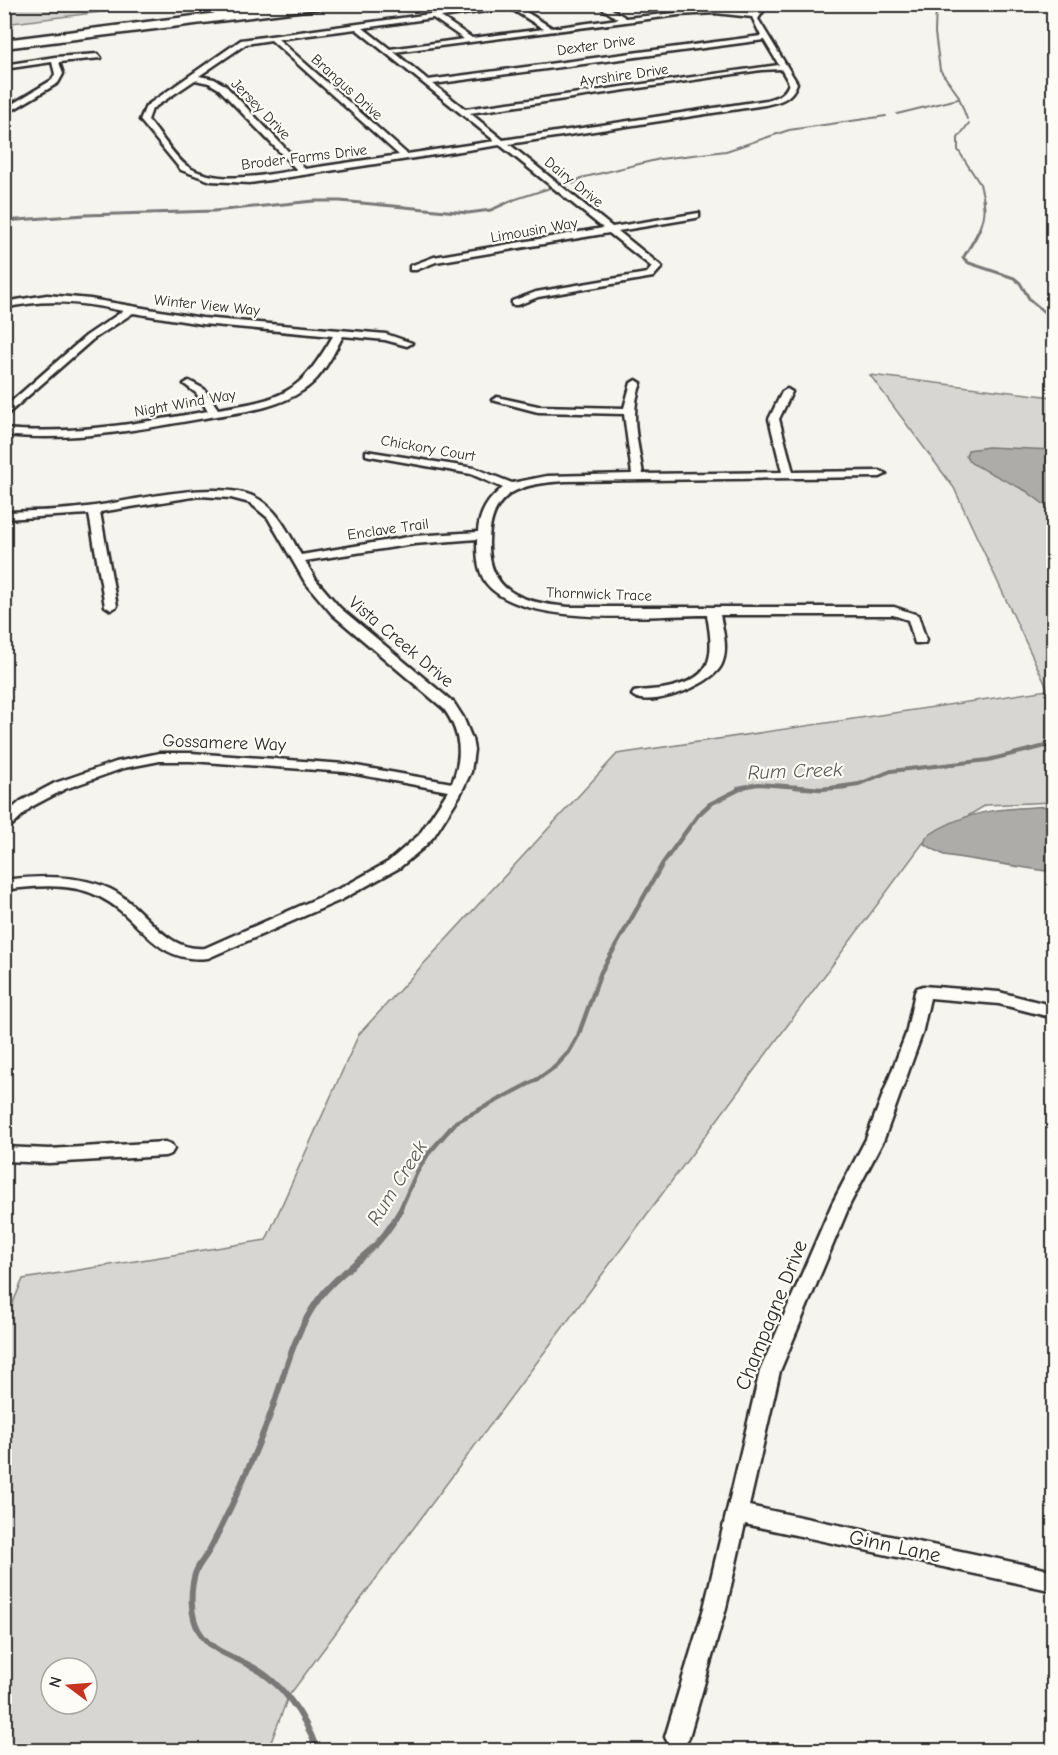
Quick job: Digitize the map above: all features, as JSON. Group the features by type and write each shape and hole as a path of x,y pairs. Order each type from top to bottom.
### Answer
{"highway":[{"path":"4,32 239,4"},
{"path":"4,38 284,4"},
{"path":"4,44 322,4"}],"street":[{"name":"Broder Farms Drive","path":"520,4 254,39 234,47 149,108 144,115 146,124 184,168 200,175 238,180 304,173 765,103 787,95 793,87 793,80 755,19 756,15"},
{"path":"599,4 624,20"},
{"path":"689,4 696,11"},
{"path":"389,51 696,11 756,15 765,4"},
{"path":"512,6 549,29"},
{"path":"435,16 470,40"},
{"name":"Dairy Drive","path":"357,26 466,111 657,267 654,273 536,295 515,303"},
{"name":"Brangus Drive","path":"271,37 406,157"},
{"name":"Dexter Drive","path":"429,82 767,37"},
{"path":"4,67 55,59 98,56"},
{"path":"5,112 55,81 59,74 55,59"},
{"name":"Ayrshire Drive","path":"466,111 761,68 785,67"},
{"name":"Jersey Drive","path":"192,77 211,81 222,87 304,173"},
{"name":"Limousin Way","path":"413,268 434,260 696,215"},
{"name":"Winter View Way","path":"4,305 29,299 62,298 192,320 395,338 407,343"},
{"path":"4,414 89,338 130,310"},
{"name":"Night Wind Way","path":"4,432 56,435 92,434 264,403 298,389 311,377 340,333"},
{"path":"636,383 629,397 628,411 638,477"},
{"path":"189,384 203,394 215,413"},
{"path":"787,392 774,418 788,475"},
{"path":"497,400 538,410 628,411"},
{"name":"Chickory Court","path":"370,453 474,471 513,488"},
{"name":"Thornwick Trace","path":"880,474 559,478 513,488 503,493 490,506 483,522 484,569 493,584 502,591 534,606 580,611 894,611 914,618 920,640"},
{"name":"Vista Creek Drive","path":"4,516 94,510 199,493 240,497 259,504 268,510 314,587 336,611 445,701 455,713 465,734 468,750 465,772 457,788 426,836 406,855 382,873 342,894 208,953 185,955 171,948 125,906 104,892 57,882 4,885"},
{"path":"94,510 111,606"},
{"name":"Enclave Trail","path":"300,564 392,547 483,540"},
{"path":"639,695 661,694 682,688 709,672 716,662 718,651 713,612"},
{"name":"Gossamere Way","path":"4,825 26,804 60,786 121,765 160,757 191,757 345,768 457,788"},
{"name":"Champagne Drive","path":"677,1737 715,1608 770,1371 841,1204 875,1139 914,1034 923,992 999,998 1053,1012"},
{"path":"4,1154 49,1156 165,1149"},
{"name":"Ginn Lane","path":"736,1513 1053,1581"}],"shaded area":[{"path":"5,5 157,5 5,24"},
{"path":"870,375 1053,397 1053,802 986,805 923,843 288,1697 268,1750 5,1750 4,1324 23,1279 266,1240 359,1034 617,754 1048,690 954,488"},
{"path":"988,447 1053,450 1053,511 1026,491 971,463 966,456 968,450"},
{"path":"1053,806 1053,872 944,855 924,844 926,837 971,815 1003,809"}],"waterway":[{"name":"Rum Creek","path":"936,4 935,33 940,70 958,95 967,119"},
{"path":"897,114 958,99"},
{"path":"573,184 581,178 660,159 726,151 789,130 886,116"},
{"name":"Rum Creek","path":"969,123 958,138 958,150 980,184 984,201"},
{"path":"513,200 550,188"},
{"path":"340,201 468,213 491,210 513,200"},
{"name":"Rum Creek","path":"983,200 982,223 963,258 969,263 1014,278 1020,283 1030,300 1054,320"},
{"path":"4,221 85,215 214,211 314,201"},
{"path":"314,201 340,201"},
{"name":"Rum Creek","path":"831,788 859,784 891,771 988,760 1054,744"},
{"name":"Rum Creek","path":"738,788 758,784 813,788"},
{"name":"Rum Creek","path":"399,1212 428,1154 456,1122 538,1079 556,1066 569,1052 578,1036 601,972 663,863 698,815 710,804 744,787"},
{"name":"Rum Creek","path":"795,787 820,789 846,787"},
{"name":"Rum Creek","path":"317,1750 299,1712 271,1679 221,1652 204,1638 194,1618 193,1581 196,1570 219,1531 249,1467 301,1328 318,1300 379,1241 400,1211"}]}
